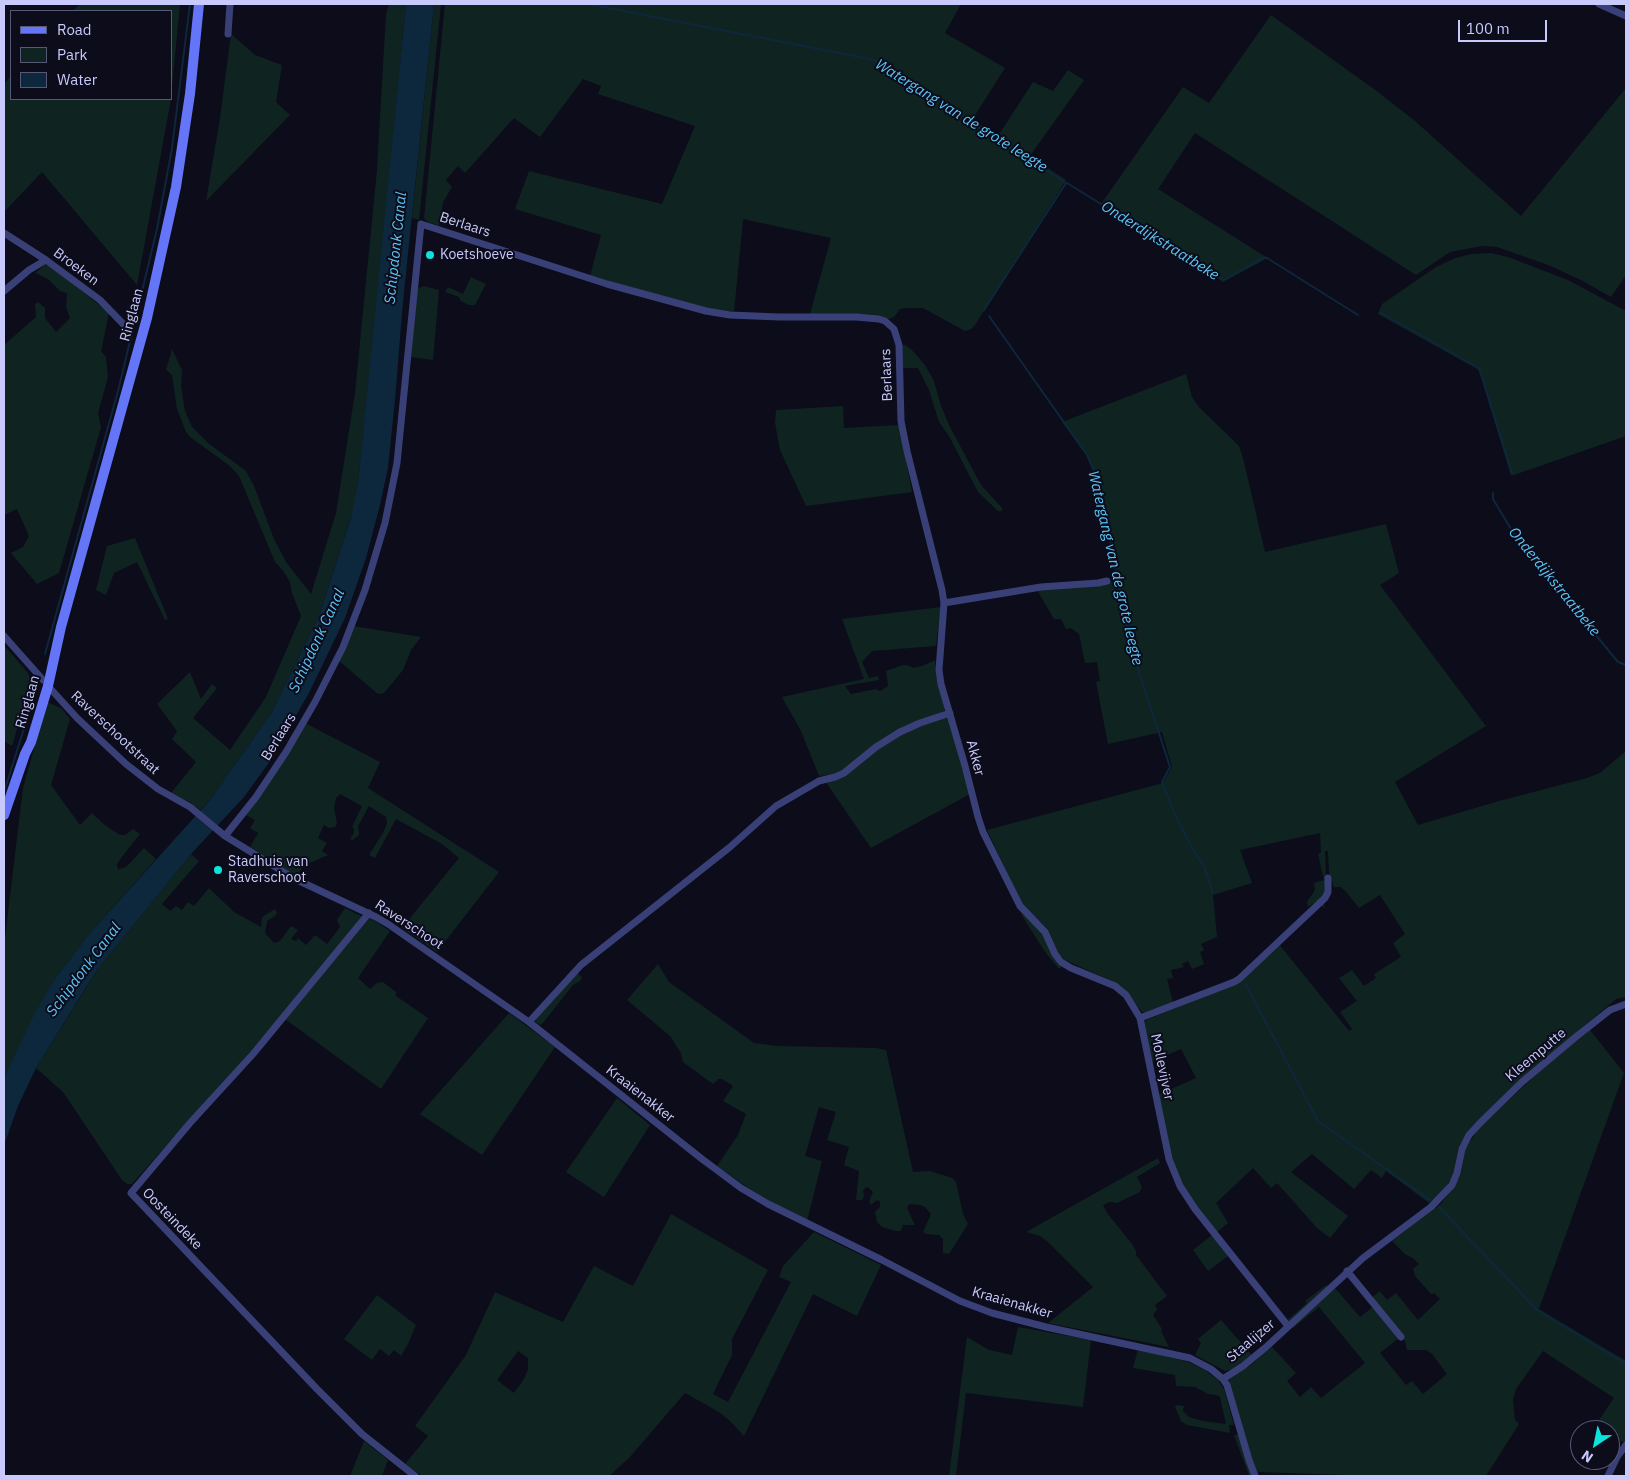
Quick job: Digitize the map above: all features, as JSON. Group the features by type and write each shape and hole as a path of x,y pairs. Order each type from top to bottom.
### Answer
{"main road":[{"name":"Ringlaan","path":"43,686 146,318 162,251 176,187 190,94 199,4"},
{"name":"Ringlaan","path":"4,814 31,742 48,663 61,627"}],"street":[{"path":"228,34 230,4"},
{"path":"1599,4 1626,16"},
{"name":"Berlaars","path":"225,836 256,797 315,702 343,647 365,590 385,523 397,463 421,224 607,284 706,311 730,315 872,318 879,319 891,326 897,334 899,345 902,422 907,451 944,603"},
{"name":"Broeken","path":"4,233 46,260 100,300 128,328"},
{"path":"4,291 29,270 46,260"},
{"path":"944,603 1041,587 1098,584 1107,581"},
{"name":"Akker","path":"944,603 938,670 978,817 1020,906 1045,932 1055,954 1061,962 1115,986 1126,995 1140,1018"},
{"name":"Raverschootstraat","path":"4,636 43,686 126,764 158,789 194,810"},
{"path":"529,1022 581,965 730,847 776,806 818,781 844,773 876,747 900,732 950,713"},
{"name":"Raverschoot","path":"194,810 225,836 295,879 370,913 388,924 529,1022"},
{"name":"Mollevijver","path":"1288,1326 1194,1210 1180,1186 1169,1159 1140,1018 1234,982 1325,898 1328,892 1328,878"},
{"name":"Oosteindeke","path":"370,913 253,1054 190,1123 131,1193 362,1434 415,1476"},
{"name":"Kleemputte","path":"1469,1134 1517,1086 1536,1070 1610,1010 1626,1004"},
{"name":"Kraaienakker","path":"529,1022 741,1188 799,1221 882,1260 960,1301 992,1313 1046,1327 1190,1358 1211,1369 1224,1379"},
{"name":"Staalijzer","path":"1255,1476 1224,1379 1243,1366 1363,1258 1431,1207 1444,1194 1452,1185 1457,1173 1462,1149 1469,1134"},
{"path":"1347,1272 1401,1337"},
{"path":"1608,1476 1617,1457 1626,1446"}],"green space":[{"path":"80,4 180,4 172,87 172,10 74,10"},
{"path":"389,4 406,4 356,501 319,616 272,712 210,800 200,810 171,793 196,762 172,739 177,731 157,704 190,672 201,699 212,684 217,688 193,718 230,750 266,697 301,616 290,582 275,562 239,476 230,466 190,437 186,432 177,409 172,375 166,370 172,349 182,370 181,386 185,411 192,427 208,443 246,471 254,486 274,539 286,562 311,594 336,513 355,393 377,170 386,14"},
{"path":"434,4 441,4 419,220 412,218"},
{"path":"445,4 961,4 945,33 1005,68 972,120 998,136 1033,82 1053,91 1068,70 1084,80 1030,156 1066,180 975,325 965,331 923,308 900,309 895,316 889,319 878,315 810,314 831,238 743,219 734,312 707,308 590,276 601,235 515,209 529,171 662,204 695,126 598,94 601,86 583,79 540,137 514,118 465,173 458,166 446,180 452,187 443,202 439,226 428,222 424,218"},
{"path":"1271,15 1415,121 1521,216 1626,88 1626,275 1611,297 1581,280 1548,265 1497,247 1482,246 1450,252 1416,275 1195,133 1158,189 1266,257 1264,260 1223,282 1101,204 1183,87 1209,103"},
{"path":"231,34 255,55 282,65 276,102 290,115 206,201 220,118"},
{"path":"10,77 10,100 171,100 137,285 42,172 4,212 4,84"},
{"path":"1491,253 1508,257 1568,280 1626,311 1626,436 1511,476 1479,370 1378,314 1382,304 1436,267 1455,258 1472,254"},
{"path":"45,265 66,278 109,313 101,351 106,357 108,377 98,413 101,427 59,573 37,584 11,553 23,547 29,536 17,509 4,515 4,345 36,317 35,304 38,302 45,308 45,318 56,332 70,318 66,307 67,293 60,291 48,279 35,273"},
{"path":"471,277 486,284 475,305 469,305 461,301 459,297 445,292 448,287 463,294"},
{"path":"424,286 439,290 433,360 411,357 417,289"},
{"path":"902,345 911,349 925,365 934,381 941,406 950,427 981,485 1002,508 1002,511 998,511 978,492 949,436 939,422 929,390 918,368 903,368"},
{"path":"1186,374 1192,397 1199,407 1239,446 1265,552 1386,524 1399,573 1380,585 1486,726 1395,782 1418,825 1587,778 1600,773 1626,751 1626,997 1616,999 1517,1082 1468,1131 1458,1149 1451,1180 1438,1197 1429,1203 1386,1171 1382,1178 1371,1170 1354,1189 1312,1154 1291,1172 1348,1216 1330,1238 1317,1228 1277,1183 1271,1188 1253,1168 1216,1203 1228,1223 1217,1232 1190,1199 1182,1186 1171,1158 1158,1095 1196,1078 1181,1049 1151,1062 1144,1021 1240,982 1278,943 1349,1031 1352,1029 1340,1012 1357,1001 1339,978 1352,970 1364,986 1376,978 1374,974 1401,957 1393,943 1405,934 1380,895 1359,908 1341,887 1334,887 1329,873 1328,851 1325,851 1324,908 1316,902 1308,907 1307,902 1315,890 1314,883 1324,880 1318,854 1321,853 1320,833 1240,850 1252,883 1213,895 1217,937 1201,944 1204,950 1200,952 1204,964 1192,969 1188,961 1182,964 1184,967 1171,970 1173,978 1167,979 1173,1003 1142,1012 1123,988 1112,981 1065,960 1059,954 1047,928 1022,904 987,830 1163,783 1172,767 1162,732 1108,744 1096,682 1100,681 1097,662 1085,663 1079,634 1071,628 1066,629 1061,619 1054,619 1037,590 1105,585 1115,580 1118,575 1097,481 1087,456 1062,422"},
{"path":"843,406 844,428 899,425 912,492 806,506 780,450 775,423 776,410"},
{"path":"135,538 168,619 165,620 137,562 114,573 106,595 96,590 107,546"},
{"path":"941,607 936,646 872,651 862,662 869,678 878,676 879,680 845,686 851,694 876,689 880,691 888,686 886,671 903,665 913,668 922,666 935,660 936,676 944,711 893,733 844,769 833,774 819,776 801,731 782,697 864,679 842,619"},
{"path":"353,626 421,637 411,650 403,670 384,693 378,694 339,661"},
{"path":"4,645 28,673 31,682 12,746 4,741"},
{"path":"47,702 61,708 70,719 51,785 80,825 92,813 106,826 120,835 125,835 133,829 140,834 117,864 118,869 124,868 129,864 144,848 156,859 89,934 54,980 4,1078 4,946 23,788"},
{"path":"946,717 970,794 871,848 825,781 900,734"},
{"path":"305,723 380,762 368,788 499,872 437,952 402,928 459,858 442,844 396,819 375,858 369,855 384,831 387,823 386,817 369,806 358,826 359,835 353,840 350,839 354,833 352,827 362,806 340,794 336,798 334,807 337,824 335,827 329,828 324,825 318,838 327,843 322,851 328,855 303,866 297,876 250,847 258,833 250,828 255,820 246,815 276,772"},
{"path":"191,854 199,861 162,904 170,911 176,906 182,910 188,902 194,906 209,888 234,912 261,927 262,917 275,909 277,913 267,921 265,933 274,943 280,941 291,926 298,930 291,939 296,941 298,938 306,945 315,935 327,944 340,927 337,920 345,908 361,916 361,919 239,1065 132,1184 127,1184 122,1180 63,1092 36,1068 98,969"},
{"path":"1021,914 1036,924 1063,966 1059,969 1045,952"},
{"path":"370,918 390,931 358,978 370,989 377,983 383,982 396,992 396,996 428,1018 381,1089 285,1019"},
{"path":"658,964 669,982 754,1043 777,1046 876,1048 886,1050 913,1172 930,1171 952,1178 956,1182 963,1214 968,1224 949,1254 943,1253 943,1239 939,1235 923,1232 931,1214 925,1207 909,1204 907,1208 915,1225 903,1225 901,1231 896,1231 882,1227 877,1222 875,1212 880,1207 880,1202 877,1200 871,1205 869,1201 873,1192 869,1188 866,1187 863,1191 864,1197 862,1200 856,1200 859,1171 844,1165 849,1147 827,1140 836,1112 819,1107 805,1156 822,1161 807,1221 766,1200 717,1166 738,1135 746,1114 723,1101 733,1086 722,1079 718,1079 713,1084 683,1062 681,1053 670,1036 627,1000"},
{"path":"577,973 582,977 580,981 573,985 543,1023 540,1025 537,1023 536,1017"},
{"path":"509,1013 555,1047 482,1155 420,1114"},
{"path":"1590,1030 1624,1073 1539,1309 1626,1361 1626,1441 1624,1443 1620,1440 1620,1420 1599,1420 1614,1398 1543,1351 1516,1389 1513,1400 1515,1420 1519,1424 1486,1476 1371,1476 1260,1472 1249,1476 1234,1435 1243,1434 1229,1382 1230,1379 1251,1365 1272,1347 1296,1373 1287,1381 1300,1397 1311,1387 1321,1398 1365,1363 1319,1307 1293,1328 1286,1321 1307,1303 1305,1301 1326,1285 1331,1290 1334,1287 1360,1317 1374,1306 1399,1338 1380,1353 1406,1385 1412,1381 1423,1394 1447,1374 1432,1354 1426,1350 1407,1350 1405,1341 1371,1298 1380,1291 1387,1300 1396,1293 1418,1320 1440,1299 1434,1293 1431,1294 1415,1276 1413,1269 1419,1264 1413,1258 1406,1255 1392,1241 1441,1204 1461,1173 1465,1150 1478,1129 1537,1074"},
{"path":"617,1098 650,1125 604,1197 566,1172"},
{"path":"1158,1158 1160,1163 1137,1177 1142,1187 1140,1192 1117,1203 1109,1202 1103,1205 1107,1213 1132,1244 1136,1255 1167,1296 1155,1305 1157,1309 1153,1315 1162,1329 1161,1331 1169,1347 1048,1323 1093,1287 1049,1243 1040,1236 1026,1232"},
{"path":"671,1214 768,1270 732,1339 732,1355 713,1394 728,1402 791,1282 779,1277 783,1266 814,1232 881,1265 857,1316 813,1294 744,1436 719,1412 685,1393 629,1458 609,1476 422,1476 405,1464 428,1436 415,1426 466,1355 495,1292 563,1322 594,1266 633,1286","holes":["518,1351 528,1358 528,1369 524,1379 514,1393 497,1380"]},
{"path":"1212,1235 1228,1256 1208,1271 1193,1250"},
{"path":"377,1295 416,1325 401,1356 394,1350 389,1356 380,1349 372,1360 344,1339"},
{"path":"1221,1320 1252,1355 1232,1369 1225,1371 1195,1355 1201,1343 1198,1339"},
{"path":"1018,1327 1091,1340 1083,1407 966,1393 956,1476 949,1476 967,1337 989,1350 1012,1355"},
{"path":"1138,1349 1188,1362 1205,1370 1218,1380 1224,1389 1234,1425 1229,1425 1230,1433 1187,1425 1181,1421 1175,1407 1177,1405 1184,1406 1183,1411 1189,1417 1226,1424 1220,1397 1208,1394 1195,1387 1176,1386 1175,1375 1133,1368"},
{"path":"364,1441 388,1460 382,1476 350,1476"}],"water":[{"name":"Schipdonk Canal","path":"406,4 434,4 403,302 395,400 388,468 380,505 366,558 345,618 309,693 268,764 244,797 191,854 98,969 85,989 36,1068 18,1106 4,1145 4,1078 33,1017 54,980 89,934 210,800 272,712 319,616 351,517 358,483"}],"waterway":[{"path":"45,654 118,391 157,229 172,148 190,4"},
{"name":"Watergang van de grote leegte","path":"588,4 875,60 1066,183 984,310"},
{"name":"Onderdijkstraatbeke","path":"1067,183 1224,280 1263,258 1267,258 1358,315"},
{"name":"Onderdijkstraatbeke","path":"1381,313 1479,368 1512,473"},
{"name":"Watergang van de grote leegte","path":"989,316 1087,455 1098,480 1131,647 1170,767 1162,782 1175,815 1204,866 1213,893"},
{"name":"Onderdijkstraatbeke","path":"1493,493 1493,499 1517,539 1618,662 1626,665"},
{"path":"4,792 32,703"},
{"name":"Watergang van de grote leegte","path":"1246,985 1318,1121 1430,1200"},
{"name":"Watergang van de grote leegte","path":"1439,1207 1537,1310 1626,1364"}],"place":[{"name":"Koetshoeve","path":"430,255"},
{"name":"Stadhuis van Raverschoot","path":"218,870"}]}
